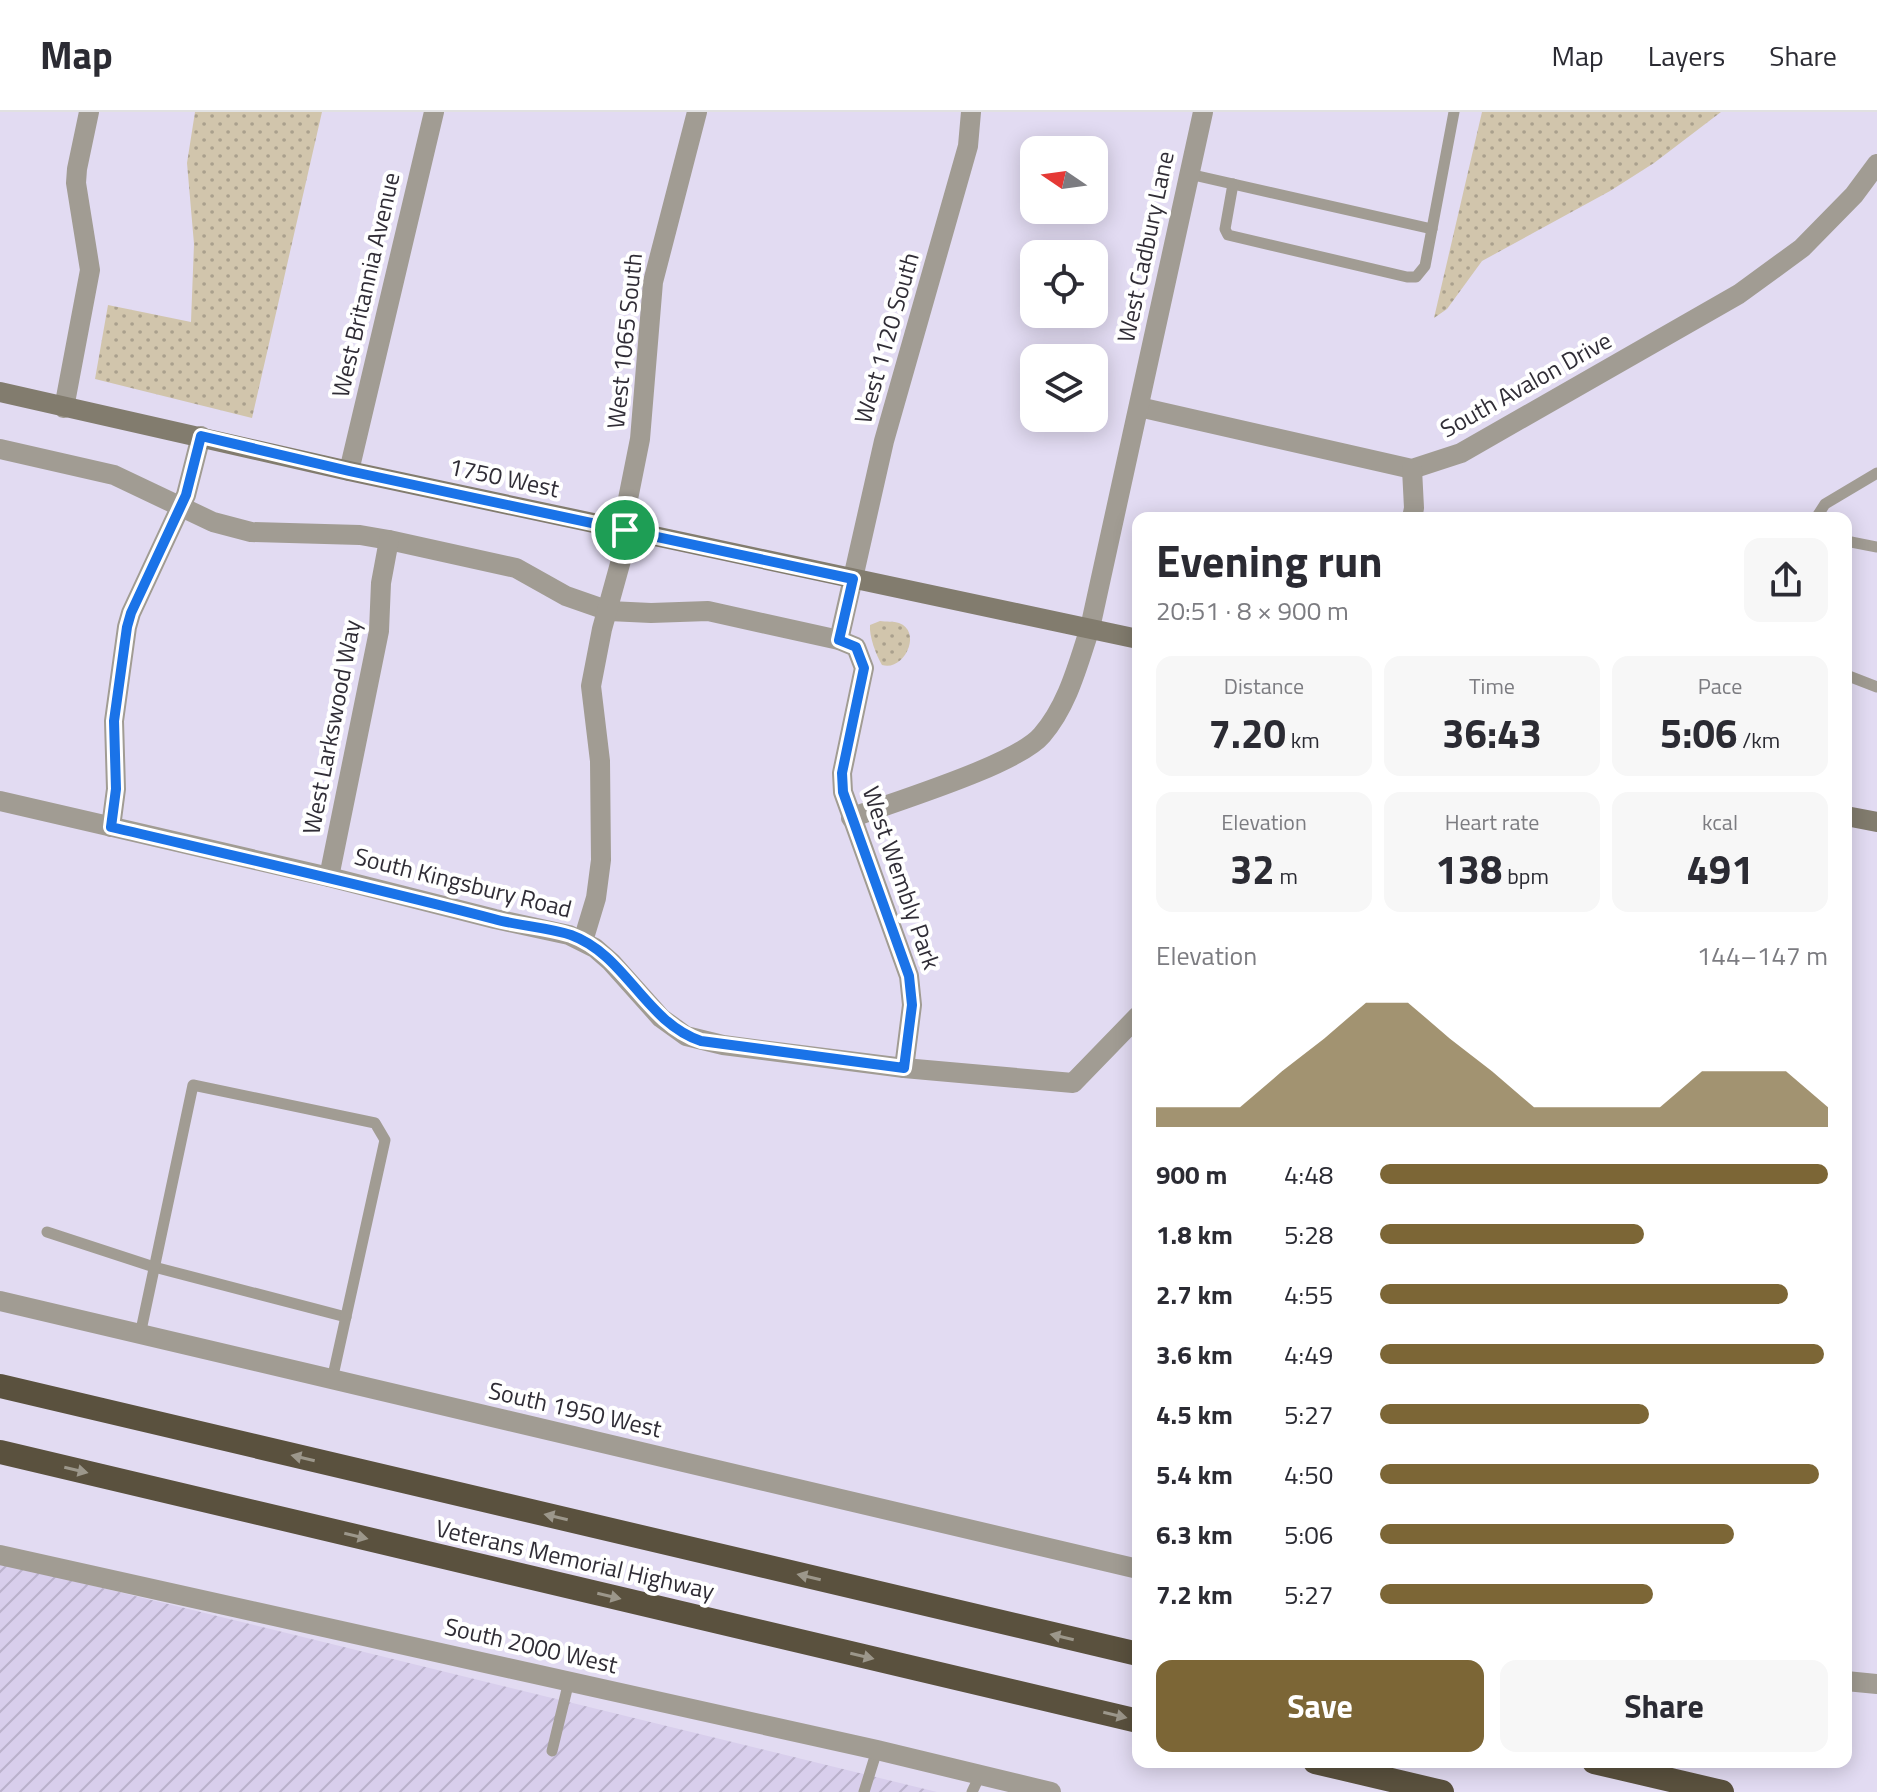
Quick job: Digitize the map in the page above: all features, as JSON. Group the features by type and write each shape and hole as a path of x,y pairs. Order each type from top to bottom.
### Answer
{"highway":[{"name":"Veterans Memorial Highway","path":"0,1386 1132,1653"},
{"name":"Veterans Memorial Highway","path":"0,1452 1132,1720"},
{"path":"1340,1768 1442,1792"},
{"path":"1620,1768 1722,1792"}],"main road":[{"name":"1750 West","path":"0,392 349,471 1132,638"},
{"path":"1852,817 1877,822"}],"street":[{"path":"64,408 90,270 76,183 89,112"},
{"name":"West Britannia Avenue","path":"349,471 434,112"},
{"name":"West 1065 South","path":"583,941 596,898 601,860 600,761 591,686 602,629 623,553 628,499 640,439 653,282 697,112"},
{"name":"West 1120 South","path":"853,579 884,441 968,146 971,112"},
{"name":"West Cadbury Lane","path":"851,818 1008,759 1041,736 1068,694 1090,628 1203,112"},
{"name":"South Avalon Drive","path":"1412,469 1461,453 1739,294 1802,248 1854,195 1877,164"},
{"path":"1139,407 1412,469 1413,512"},
{"path":"111,827 116,789 114,721 127,627 181,506 201,436"},
{"path":"0,449 114,475 213,522 251,532 360,535 516,568 566,596 609,611 708,611 839,640 853,579"},
{"name":"West Larkswood Way","path":"329,877 379,631 381,583 389,540"},
{"name":"West Wembly Park","path":"839,640 856,647 863,659 863,677 842,773 843,792 909,976 912,1005 904,1068"},
{"name":"South Kingsbury Road","path":"0,801 569,935 583,941 611,962 661,1018 686,1036 723,1045 904,1068 1073,1083 1132,1022"},
{"name":"South 1950 West","path":"0,1301 1132,1568"},
{"name":"South 2000 West","path":"0,1555 877,1750 976,1784 1051,1792"},
{"path":"1852,1682 1877,1684"}],"lane":[{"path":"1233,184 1225,229 1228,235 1416,277 1425,266 1454,112"},
{"path":"1189,174 1432,229"},
{"path":"1820,512 1825,504 1877,473"},
{"path":"1852,542 1877,547"},
{"path":"1852,677 1877,687"},
{"path":"140,1335 193,1085 375,1123 385,1140 332,1380"},
{"path":"47,1232 154,1267 346,1317"},
{"path":"552,1751 569,1681"},
{"path":"864,1792 877,1750"}],"shaded area":[{"path":"195,112 322,112 252,418 95,379 108,305 191,322 194,244 187,163"},
{"path":"1482,112 1721,112 1654,163 1610,191 1482,261 1447,309 1434,318"},
{"path":"880,621 899,623 910,634 908,650 897,663 890,666 882,665 872,640 870,625"},
{"path":"0,1563 937,1792 0,1792"}],"route":[{"path":"201,436 625,530 853,579 839,640 856,647 864,668 842,773 843,792 909,976 912,1005 904,1068 701,1041 673,1028 611,962 595,948 569,935 111,827 116,789 114,721 127,627 186,495 201,436"}]}
